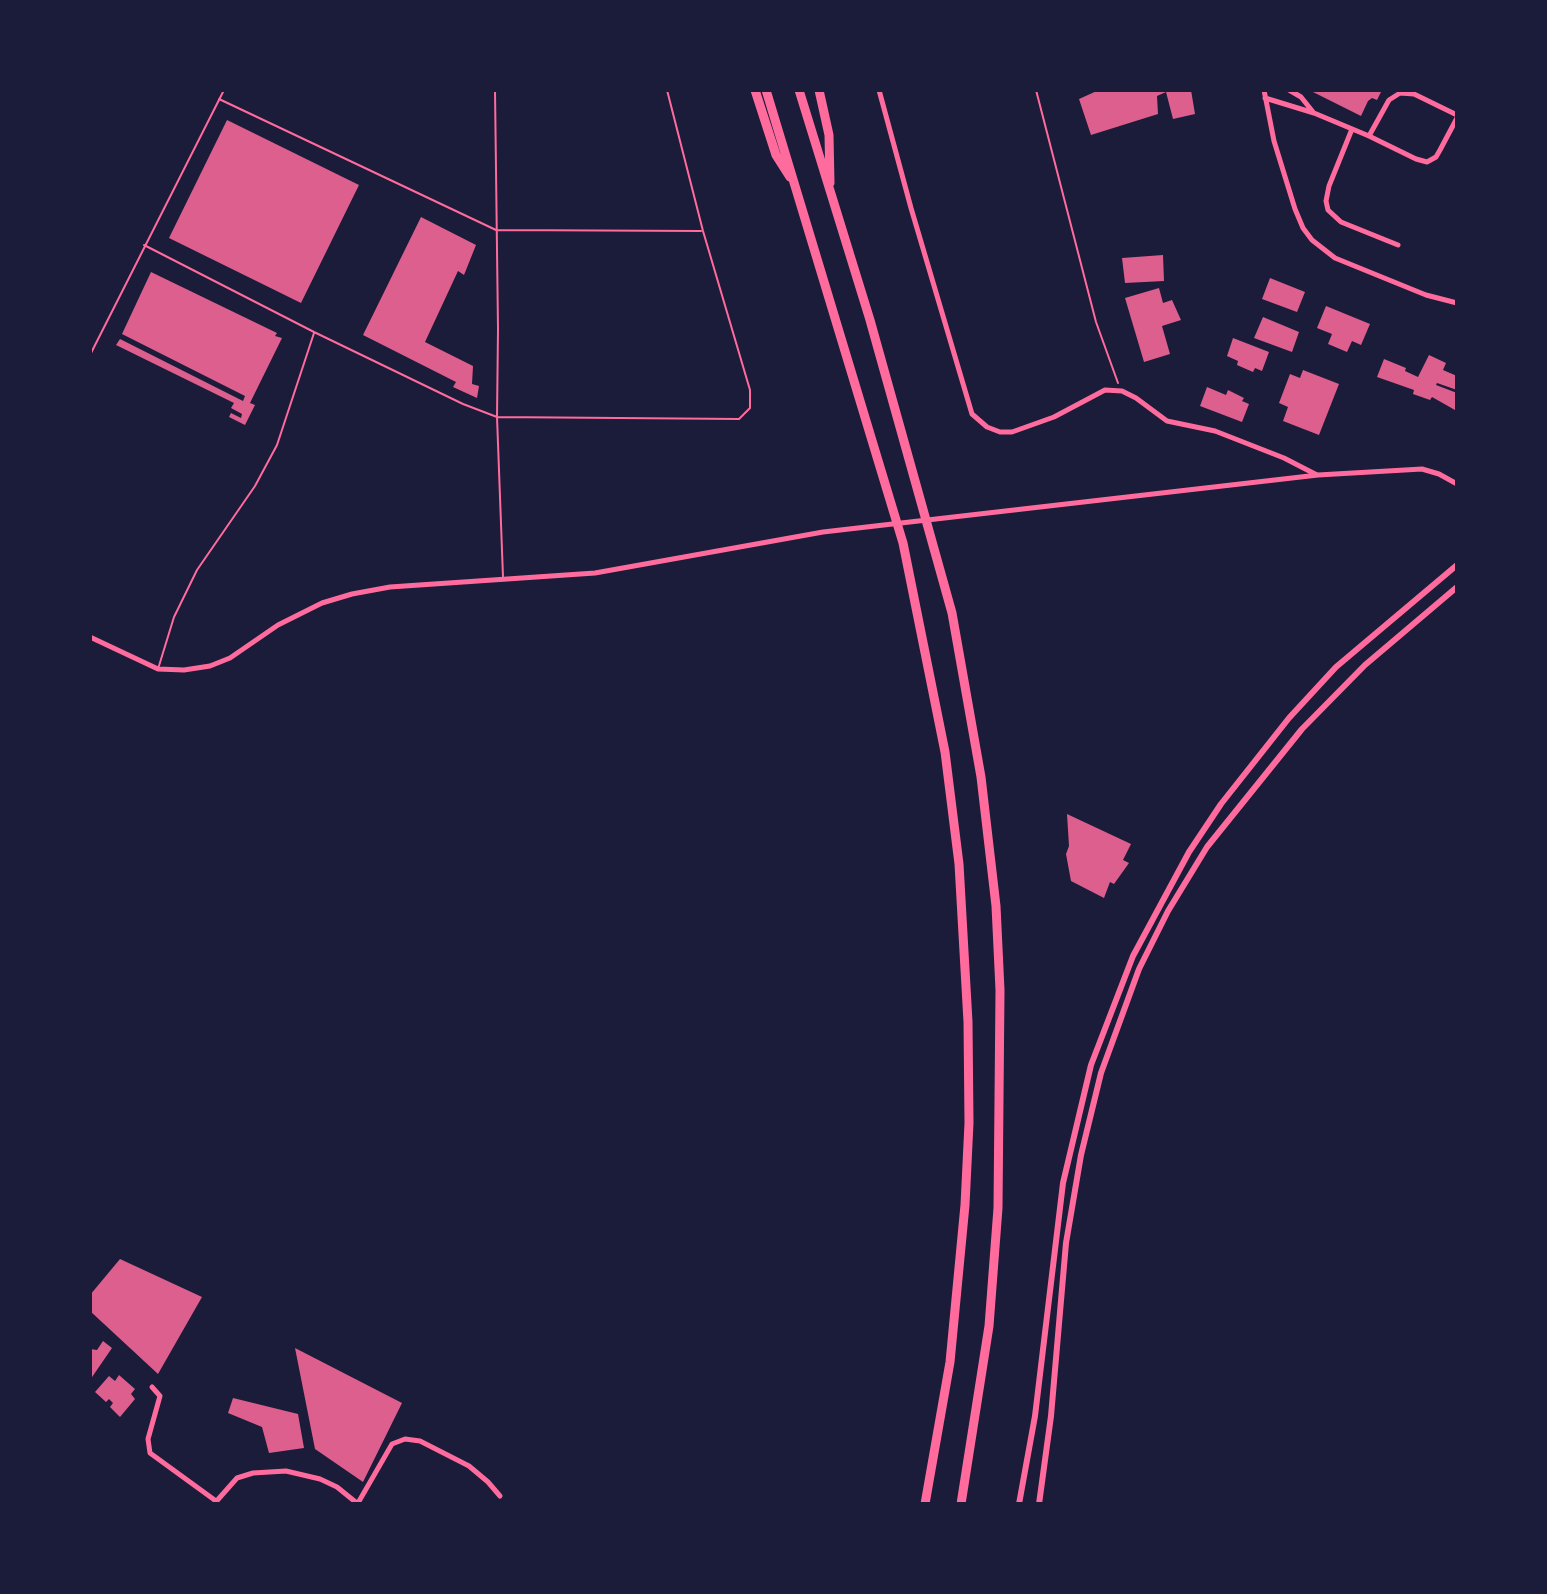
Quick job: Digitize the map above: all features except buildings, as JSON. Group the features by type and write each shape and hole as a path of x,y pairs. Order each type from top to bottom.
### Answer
{"highway":[{"path":"755,90 776,155 795,182"},
{"path":"766,90 903,543 942,737 959,864 968,1022 969,1123 965,1205 950,1362 925,1504"},
{"path":"799,90 870,320 952,613 981,777 996,906 1000,1005 998,1208 989,1326 961,1504"},
{"path":"819,90 829,135 830,190"}],"street":[{"path":"879,90 972,414 987,427 1012,432 1054,417 1105,390 1122,391 1167,421 1215,431 1318,475"},
{"path":"1264,90 1295,209 1312,240 1335,258 1426,295 1457,303"},
{"path":"1289,90 1301,97 1314,113"},
{"path":"1264,98 1314,113 1427,162 1436,157 1457,117 1414,94 1400,91 1389,100 1369,136"},
{"path":"1352,129 1329,186 1328,210 1341,222 1398,245"},
{"path":"90,637 158,669 184,670 220,662 296,615 352,594 421,584 595,573 823,532 1318,475 1422,469 1457,484"},
{"path":"1019,1504 1035,1416 1055,1230 1066,1169 1091,1065 1133,956 1189,852 1289,718 1336,667 1457,565"},
{"path":"1039,1504 1051,1416 1066,1243 1081,1155 1101,1073 1139,969 1168,911 1207,847 1302,729 1365,665 1457,587"},
{"path":"152,1387 160,1396 148,1439 150,1453 215,1503 241,1476 286,1471 320,1479 337,1487 358,1504 392,1444 405,1439 420,1441 469,1466 500,1496"}],"lane":[{"path":"90,355 224,90"},
{"path":"495,90 497,417 503,579"},
{"path":"144,245 314,332 463,404 497,417 733,420 748,413 750,390 703,231 667,90"},
{"path":"219,99 496,230 703,231"},
{"path":"158,669 174,617 197,570 255,486 277,445 288,420 314,332"}],"path":[{"path":"1036,90 1096,322 1112,372 1122,391"}]}
